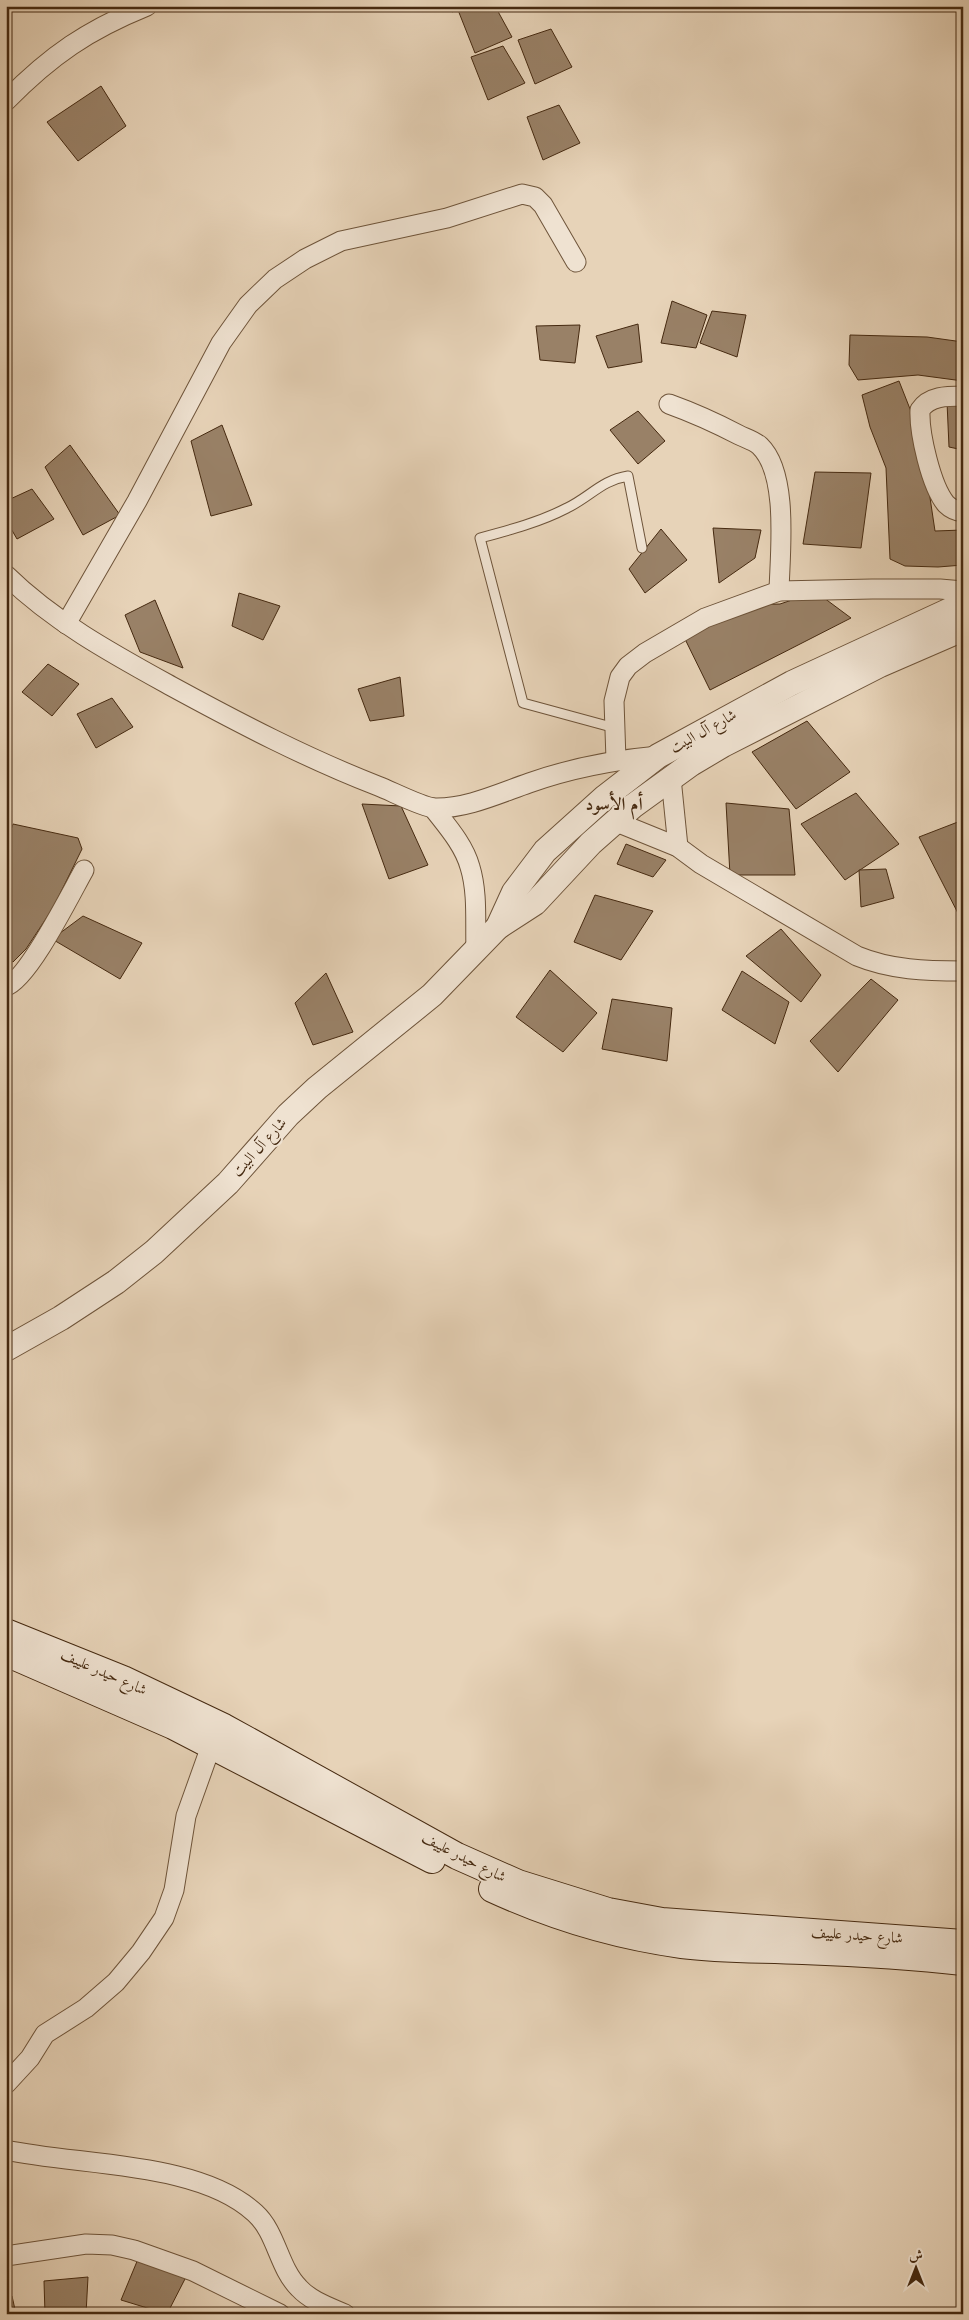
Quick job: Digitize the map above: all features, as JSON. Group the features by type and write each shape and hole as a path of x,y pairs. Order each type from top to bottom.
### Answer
{"main road":[{"name":"شارع حيدر علييف","path":"6,1632 123,1679 224,1727 457,1856 518,1883 608,1910 662,1921 963,1943"},
{"name":"شارع حيدر علييف","path":"6,1653 173,1726 458,1873 527,1905 590,1927 683,1945 862,1954 963,1962"}],"street":[{"path":"6,101 32,74 87,33 147,6"},
{"path":"6,80 32,74"},
{"path":"66,624 137,502 220,343 248,305 275,279 305,258 341,241 447,218 522,194 535,197 543,205 576,262"},
{"path":"963,396 948,396 930,401 920,410 920,423 937,488 945,503 953,510 963,512"},
{"path":"669,404 701,415 760,446 767,458 779,490 779,591"},
{"path":"6,575 29,597 66,624 130,663 302,755 433,808 482,799 529,782 616,760 658,756"},
{"path":"616,760 615,690 620,677 628,666 645,653 704,618 779,591 872,588 963,591"},
{"name":"شارع آل البيت","path":"6,1349 61,1318 116,1282 154,1252 221,1189 317,1088 432,995 498,927 534,903 614,821 671,778 717,736 792,683 963,604"},
{"name":"شارع آل البيت","path":"498,927 514,892 546,850 605,796 658,756 717,736 963,629"},
{"path":"671,778 678,847"},
{"path":"433,808 456,840 471,868 475,892 476,949"},
{"path":"614,821 678,847 701,864 857,956 876,964 897,968 963,972"},
{"path":"6,986 20,977 42,944 84,870"},
{"path":"6,2084 24,2066 45,2034 86,2008 116,1982 142,1952 164,1918 174,1890 186,1816 211,1746"},
{"path":"6,2150 63,2160 132,2168 178,2177 205,2185 236,2199 255,2213 269,2231 286,2268 298,2287 310,2298 345,2314"},
{"path":"6,2256 86,2244 112,2245 134,2250 193,2271 280,2314 298,2287"}],"lane":[{"path":"615,728 523,703 480,538 521,527 568,508 613,478 628,476 642,548"}],"building":[{"path":"449,6 465,6 452,12"},
{"path":"470,6 495,6 512,37 475,53 458,10"},
{"path":"551,29 572,67 535,84 518,40"},
{"path":"503,46 525,83 488,100 471,57"},
{"path":"101,86 126,126 78,161 47,122"},
{"path":"559,105 580,143 543,160 527,117"},
{"path":"672,301 707,315 696,348 661,343"},
{"path":"712,311 746,315 737,357 700,343"},
{"path":"638,324 642,362 608,368 596,336"},
{"path":"580,325 575,363 540,360 536,326"},
{"path":"850,335 927,337 963,342 963,381 918,375 858,380 849,365"},
{"path":"899,381 912,414 926,471 935,531 963,530 963,565 938,567 905,566 890,559 886,468 870,427 862,395"},
{"path":"947,402 963,405 963,450 949,447"},
{"path":"638,411 665,441 638,464 610,430"},
{"path":"222,425 252,505 211,516 191,441"},
{"path":"70,445 120,515 83,535 45,467"},
{"path":"815,472 871,473 861,548 803,544"},
{"path":"32,489 54,519 17,539 6,520 6,501"},
{"path":"713,528 761,530 755,558 719,583"},
{"path":"661,529 687,560 645,593 629,569"},
{"path":"816,592 851,618 710,690 684,637 747,605 780,604"},
{"path":"239,593 280,606 263,640 232,626"},
{"path":"155,600 183,668 140,652 125,615"},
{"path":"48,664 79,684 52,716 22,692"},
{"path":"400,677 404,716 370,721 358,689"},
{"path":"112,698 133,727 96,748 77,714"},
{"path":"807,721 850,772 796,809 752,752"},
{"path":"856,793 899,844 845,880 801,824"},
{"path":"726,803 789,809 795,875 730,875"},
{"path":"362,804 401,806 428,865 389,879"},
{"path":"963,820 963,923 919,837"},
{"path":"13,824 78,838 82,849 53,908 26,949 13,962 6,960 6,845"},
{"path":"626,844 666,860 653,877 617,864"},
{"path":"886,869 894,898 861,907 859,870"},
{"path":"595,895 653,911 621,960 574,942"},
{"path":"83,916 142,943 120,979 52,939"},
{"path":"781,929 821,975 801,1002 746,956"},
{"path":"550,970 597,1013 563,1052 516,1017"},
{"path":"742,971 789,1002 775,1044 722,1010"},
{"path":"326,973 353,1032 313,1045 295,1003"},
{"path":"871,979 898,1000 838,1072 810,1041"},
{"path":"612,999 672,1008 667,1061 602,1049"},
{"path":"138,2259 186,2277 167,2314 121,2300"},
{"path":"88,2277 86,2314 45,2314 44,2281"},
{"path":"12,2296 16,2314 6,2314 6,2298"}],"district":[{"name":"أم الأسود","path":"614,804"}]}
